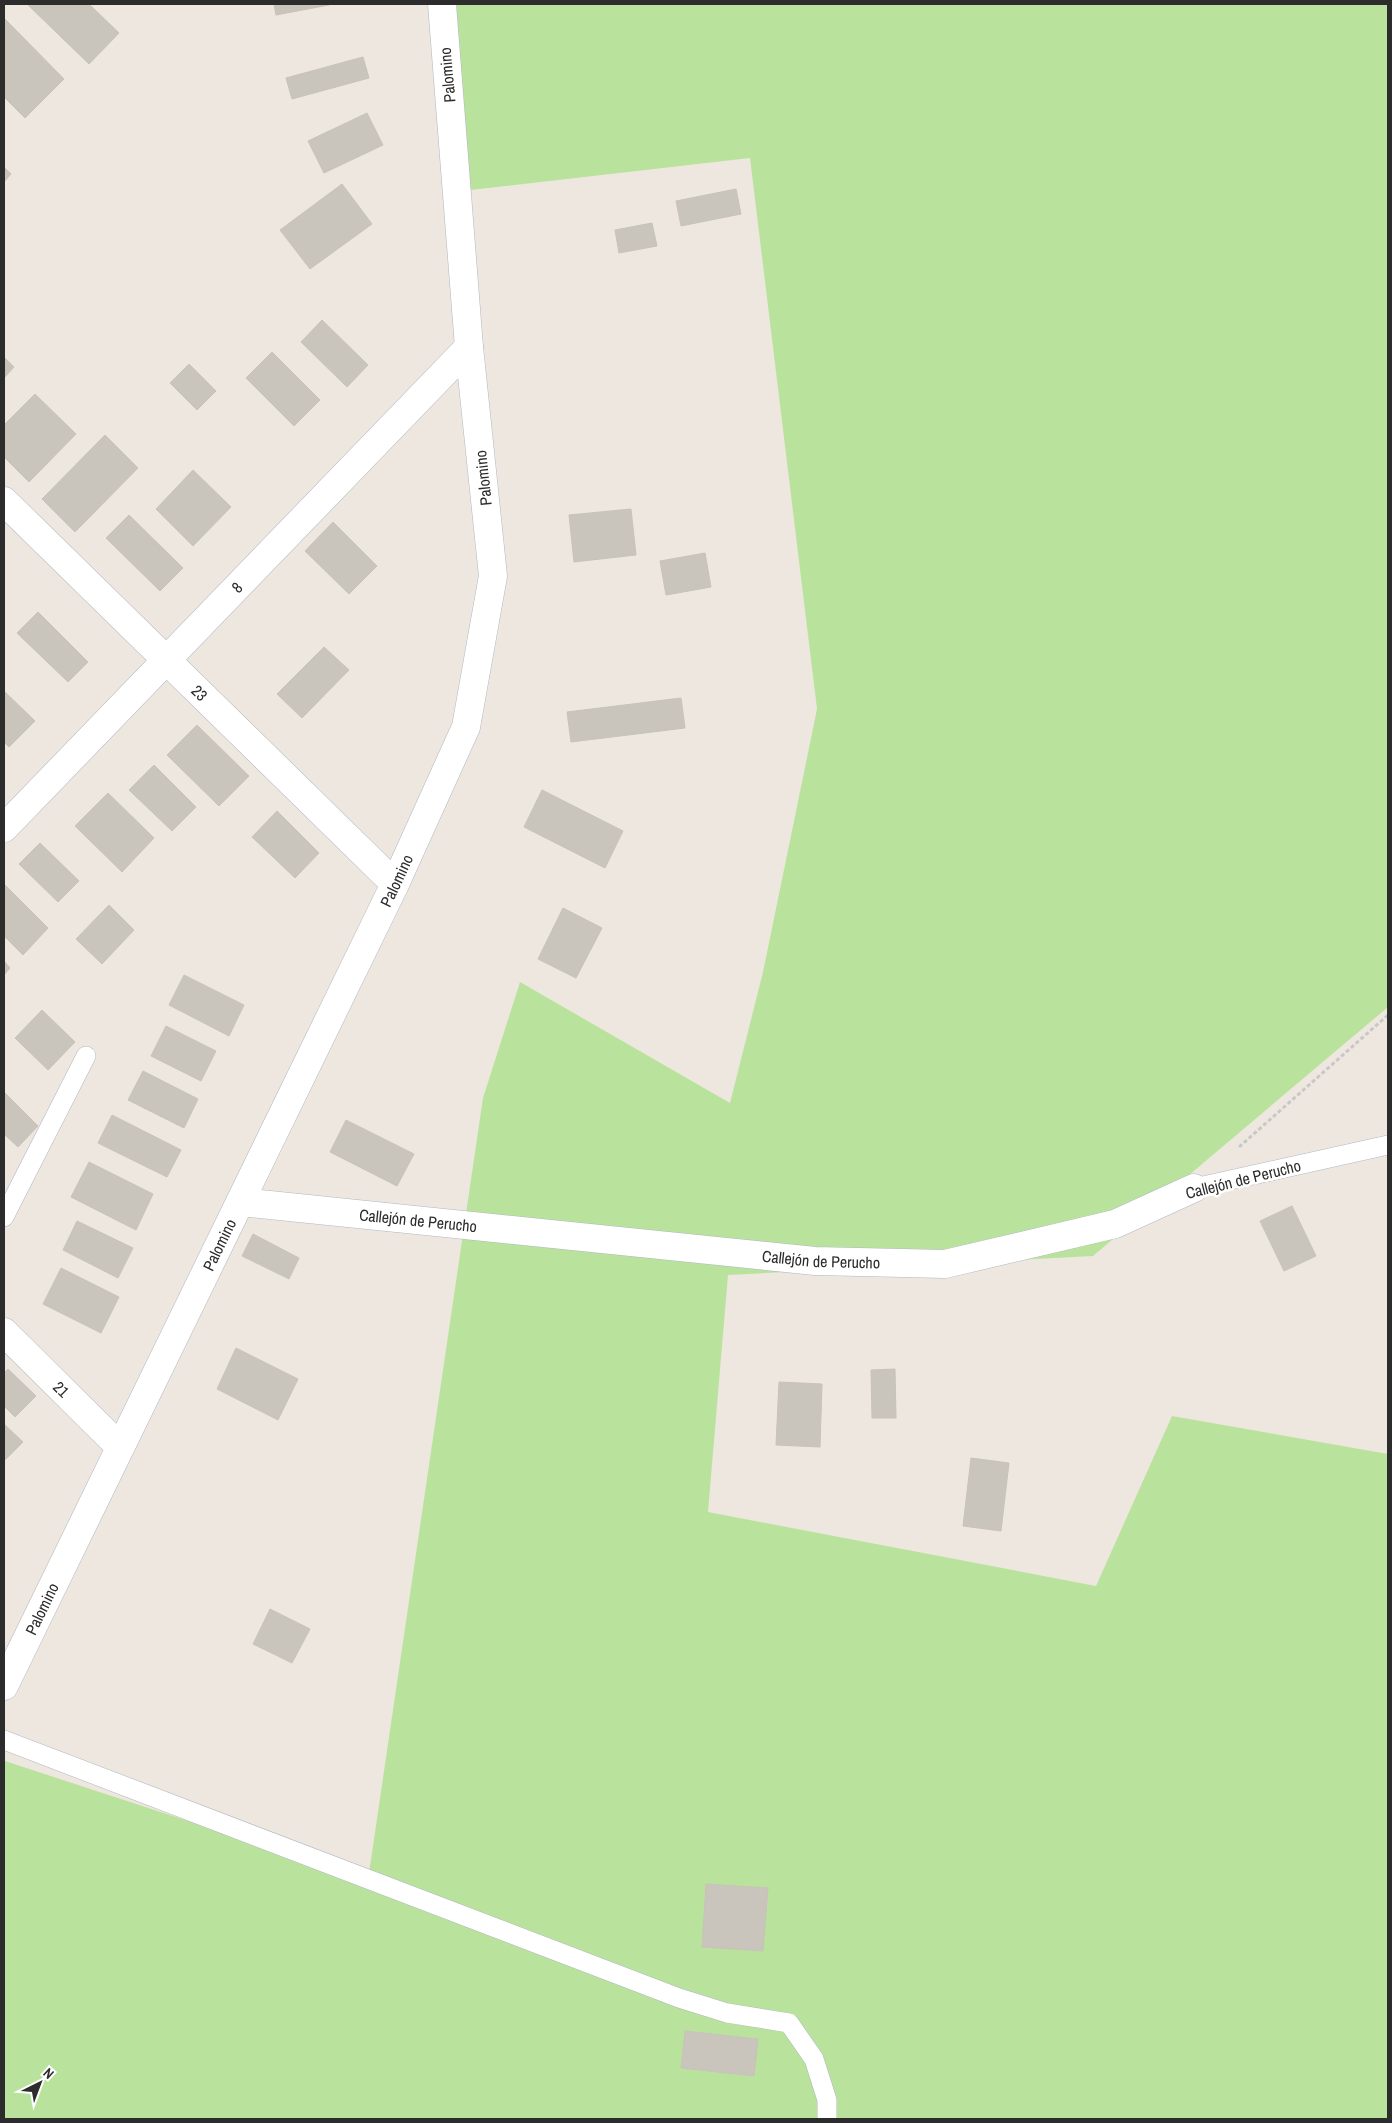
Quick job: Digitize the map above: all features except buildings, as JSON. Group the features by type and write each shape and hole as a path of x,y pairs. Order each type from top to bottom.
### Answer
{"street":[{"name":"Palomino","path":"4,1686 396,884 466,727 493,576 469,347 442,4"},
{"name":"8","path":"4,828 469,347"},
{"name":"23","path":"4,501 396,884"},
{"name":"Callejón de Perucho","path":"240,1202 816,1261 945,1264 1115,1224 1194,1188"},
{"name":"21","path":"4,1332 120,1447"}],"lane":[{"path":"4,1217 86,1056"},
{"name":"Callejón de Perucho","path":"1194,1188 1388,1145"},
{"path":"4,1740 679,1998 728,2013 789,2023 814,2059 827,2100 826,2119"}],"path":[{"path":"1238,1148 1388,1015"}],"green space":[{"path":"451,4 1388,4 1388,1007 1093,1256 728,1275 708,1512 1096,1586 1172,1416 1388,1454 1388,2119 4,2119 5,1761 368,1880 483,1098 520,982 730,1103 763,972 817,709 750,158 470,190"}]}
